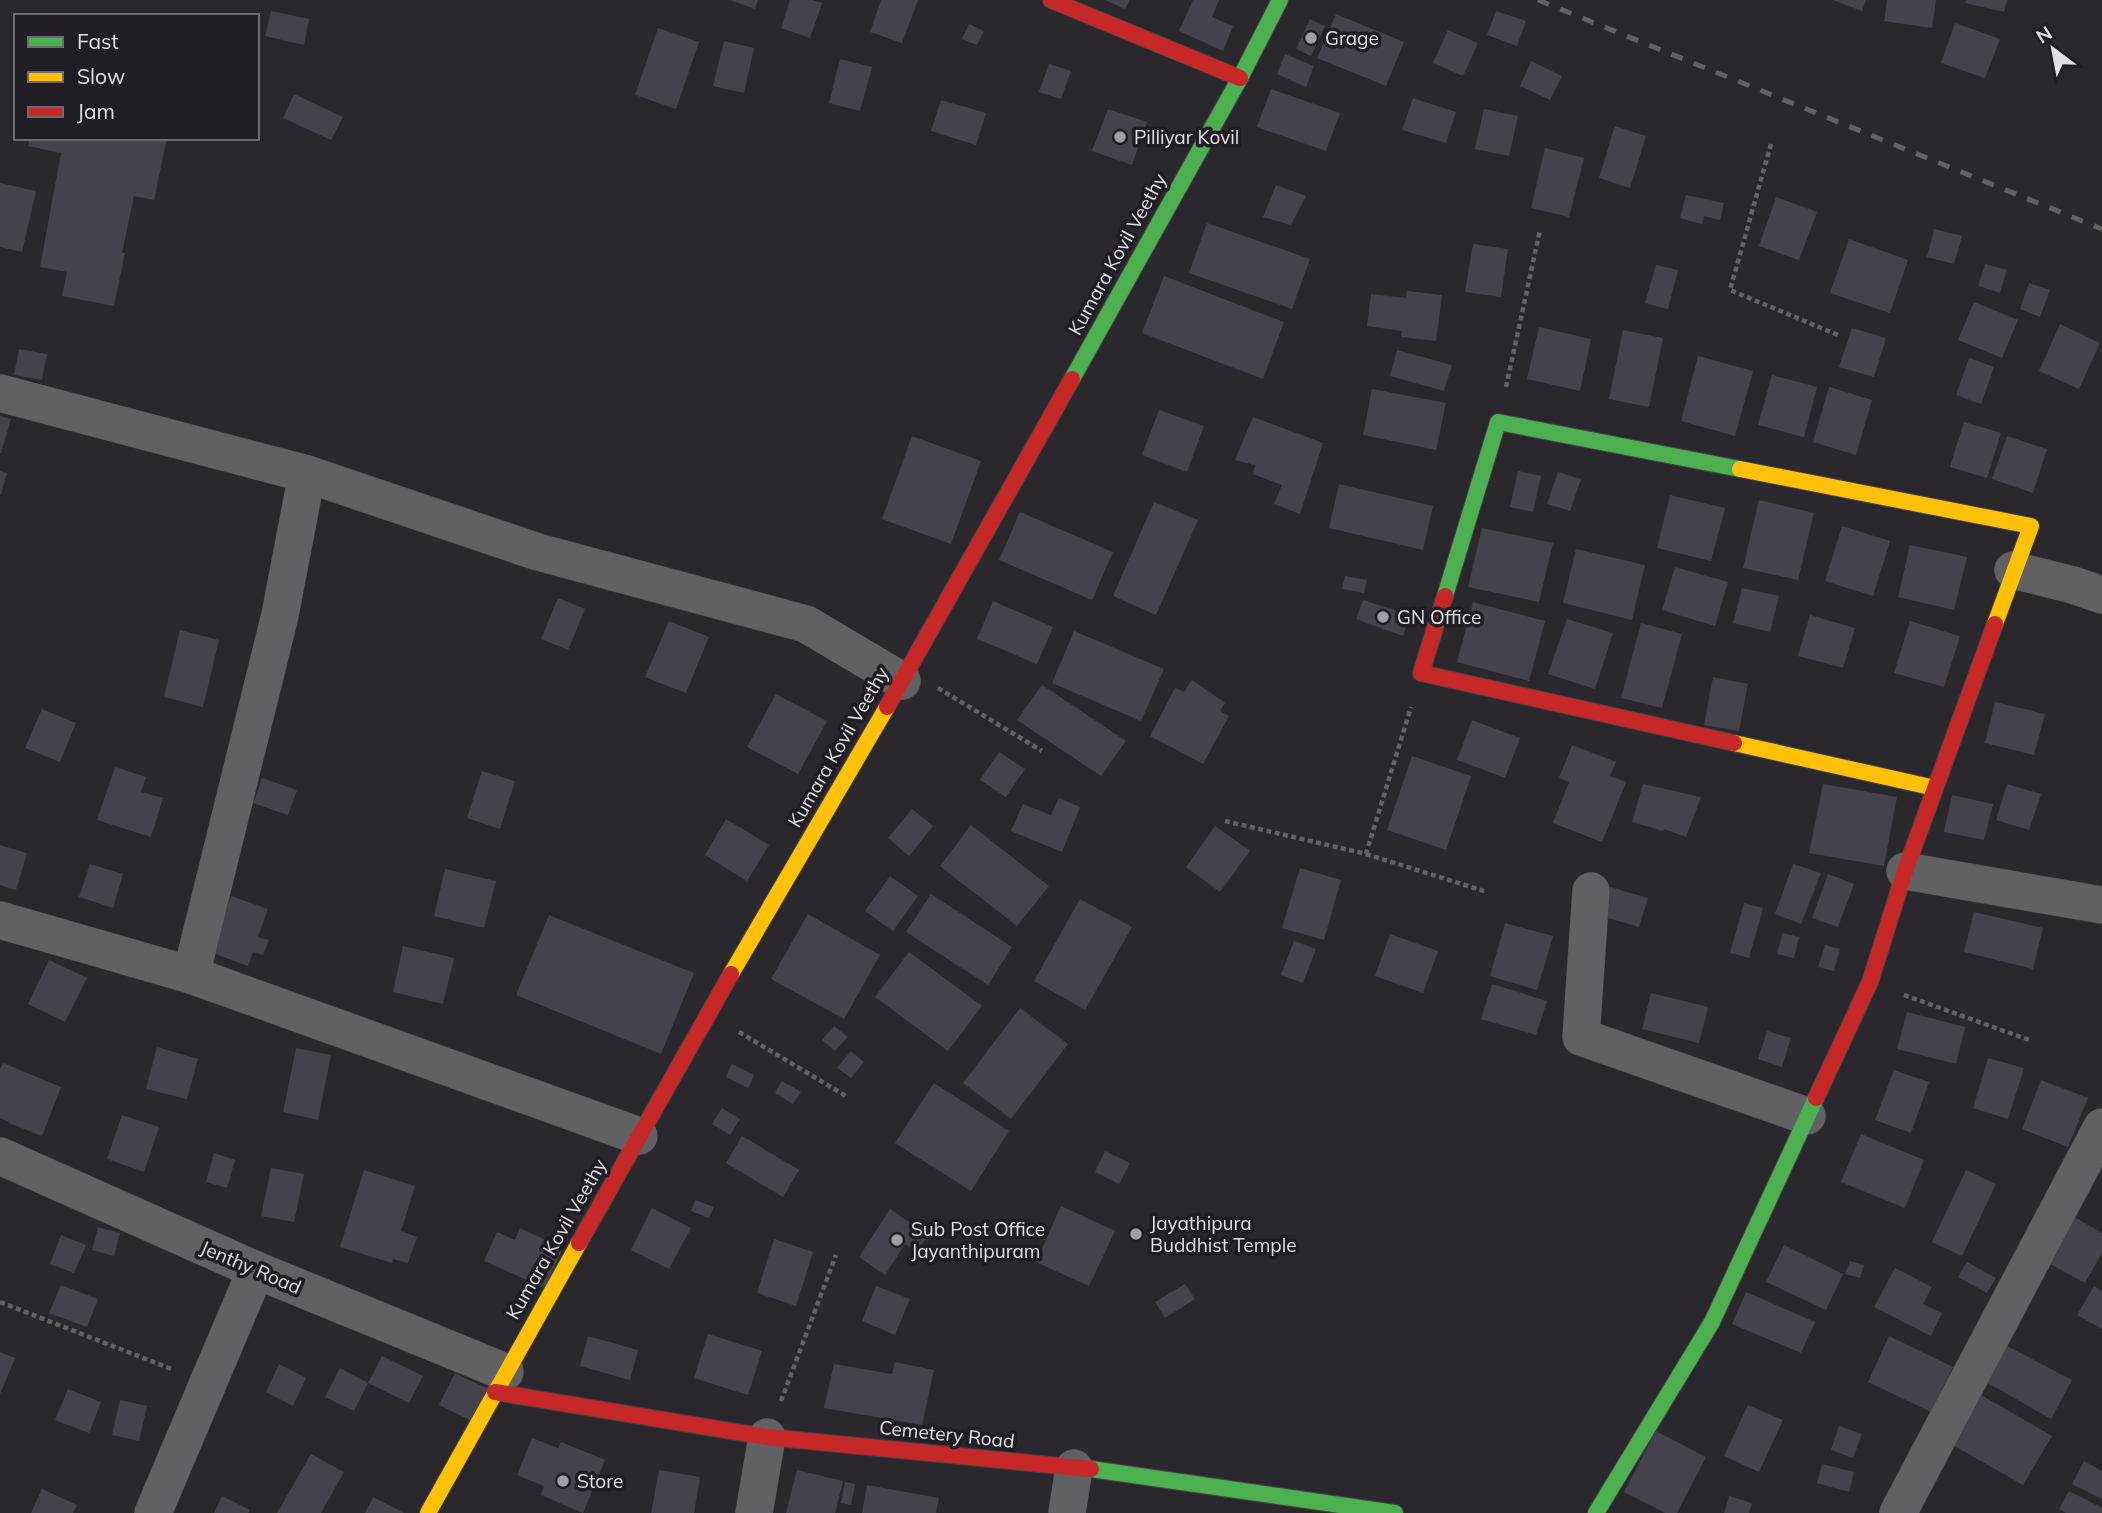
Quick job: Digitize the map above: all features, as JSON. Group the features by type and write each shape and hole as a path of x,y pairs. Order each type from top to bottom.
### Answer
{"street":[{"path":"1051,0 1240,78"},
{"name":"Kumara Kovil Veethy","path":"428,1513 708,1013 905,676 1240,78 1280,0"},
{"path":"0,393 307,474 538,552 806,624 905,676"},
{"path":"1596,1513 1712,1322 1870,982 1905,872 2031,526 1498,422 1421,673 1935,788"},
{"path":"191,975 280,615 307,474"},
{"path":"2013,570 2102,595"},
{"path":"1905,872 2102,905"},
{"path":"1591,891 1581,1037 1807,1116"},
{"path":"3,927 191,975 639,1136"},
{"path":"1898,1513 2102,1127"},
{"name":"Jenthy Road","path":"0,1156 256,1269 500,1382"},
{"path":"153,1513 256,1269"},
{"name":"Cemetery Road","path":"500,1382 767,1437 1074,1468 1395,1513"},
{"path":"754,1513 767,1437"},
{"path":"1067,1513 1074,1468"}],"path":[{"path":"1771,144 1730,290 1838,335"},
{"path":"1498,422 1540,230"},
{"path":"1366,854 1421,673"},
{"path":"905,676 1042,751"},
{"path":"1226,821 1366,854 1484,891"},
{"path":"1870,982 2032,1041"},
{"path":"708,1013 846,1096"},
{"path":"767,1437 836,1255"},
{"path":"0,1302 207,1383"}],"building":[{"path":"730,0 758,0 755,9"},
{"path":"790,0 822,3 810,38 781,28"},
{"path":"881,0 918,0 902,43 870,32"},
{"path":"1105,0 1130,0 1125,9"},
{"path":"1193,0 1219,0 1212,17 1233,26 1223,51 1179,31"},
{"path":"1833,0 1866,0 1862,11"},
{"path":"1887,0 1936,0 1932,28 1884,21"},
{"path":"1966,0 2007,0 2004,12 1965,3"},
{"path":"271,11 309,19 304,45 265,36"},
{"path":"1496,11 1526,21 1517,46 1487,35"},
{"path":"1336,14 1404,42 1386,86 1317,58"},
{"name":"Grage","path":"1310,19 1325,26 1311,56 1296,49"},
{"path":"1955,23 2000,39 1985,78 1941,63"},
{"path":"969,24 984,31 977,45 962,39"},
{"path":"658,28 699,42 676,109 635,95"},
{"path":"1448,30 1478,43 1463,76 1433,63"},
{"path":"724,41 754,48 744,93 713,86"},
{"path":"1285,54 1314,66 1306,87 1277,74"},
{"path":"840,59 872,67 860,111 829,103"},
{"path":"1531,61 1562,76 1550,100 1520,86"},
{"path":"1049,64 1071,71 1061,99 1039,92"},
{"path":"1271,89 1340,113 1326,151 1257,127"},
{"path":"294,94 343,117 331,140 283,118"},
{"path":"1413,98 1456,112 1446,143 1402,130"},
{"path":"941,100 986,113 976,145 931,131"},
{"name":"Pilliyar Kovil","path":"1108,109 1147,122 1132,165 1092,151"},
{"path":"1484,109 1518,116 1509,156 1475,149"},
{"path":"1615,126 1646,136 1630,188 1599,178"},
{"path":"30,140 167,140 154,200 134,196 114,306 62,296 67,272 40,267 61,153 28,146"},
{"path":"1545,148 1584,158 1569,217 1531,208"},
{"path":"0,183 36,191 22,252 0,247"},
{"path":"1276,185 1306,196 1291,225 1263,217"},
{"path":"1686,195 1724,203 1720,220 1704,216 1702,224 1680,218"},
{"path":"1776,197 1817,212 1799,260 1759,246"},
{"path":"1207,223 1310,259 1292,309 1189,273"},
{"path":"1934,229 1962,236 1954,264 1927,257"},
{"path":"1849,239 1908,260 1890,313 1830,293"},
{"path":"1473,244 1508,249 1501,297 1465,292"},
{"path":"1985,264 2007,270 2000,293 1978,286"},
{"path":"1656,265 1678,270 1668,309 1645,303"},
{"path":"1164,276 1284,322 1263,379 1142,333"},
{"path":"2029,283 2050,290 2040,317 2020,309"},
{"path":"1407,291 1442,295 1436,341 1401,337 1402,331 1367,326 1371,294 1406,298"},
{"path":"1974,302 2018,320 2002,358 1958,340"},
{"path":"2060,324 2100,343 2079,389 2039,371"},
{"path":"1539,327 1591,339 1580,391 1527,379"},
{"path":"1852,328 1886,338 1874,377 1839,367"},
{"path":"1623,330 1663,338 1649,407 1609,399"},
{"path":"19,349 47,354 42,380 14,375"},
{"path":"1397,350 1452,365 1444,391 1390,376"},
{"path":"1698,356 1753,371 1735,436 1681,421"},
{"path":"1969,358 1994,367 1981,404 1956,395"},
{"path":"1772,375 1817,387 1804,437 1758,425"},
{"path":"1829,387 1872,400 1856,455 1813,442"},
{"path":"1372,389 1446,403 1436,450 1363,435"},
{"path":"1159,410 1204,426 1187,472 1142,455"},
{"path":"0,416 11,419 1,453 0,453"},
{"path":"1253,417 1323,443 1300,514 1274,504 1282,485 1253,474 1255,465 1235,460"},
{"path":"1964,422 2001,433 1987,478 1950,467"},
{"path":"912,436 981,461 951,544 882,519"},
{"path":"2007,436 2047,449 2033,493 1992,479"},
{"path":"0,471 7,473 1,494 0,494"},
{"path":"1518,471 1541,476 1533,512 1510,507"},
{"path":"1558,472 1581,479 1570,511 1547,504"},
{"path":"1339,484 1433,506 1423,550 1329,528"},
{"path":"1670,495 1725,508 1711,561 1657,548"},
{"path":"1759,500 1814,513 1798,580 1743,568"},
{"path":"1154,502 1198,520 1156,615 1113,596"},
{"path":"1020,512 1113,552 1092,600 999,560"},
{"path":"1842,526 1890,541 1873,596 1825,581"},
{"path":"1482,528 1553,543 1539,602 1468,587"},
{"path":"1910,545 1967,557 1954,610 1898,597"},
{"path":"1576,549 1645,565 1632,620 1563,603"},
{"path":"1675,567 1728,582 1715,626 1662,610"},
{"path":"1345,576 1367,580 1364,593 1342,589"},
{"path":"1742,588 1779,596 1770,632 1733,623"},
{"path":"558,598 585,609 568,650 541,639"},
{"name":"GN Office","path":"1363,600 1410,615 1403,636 1356,619"},
{"path":"993,601 1053,627 1037,664 977,639"},
{"path":"1473,602 1545,621 1529,681 1457,662"},
{"path":"1810,615 1855,628 1843,668 1798,656"},
{"path":"1567,619 1613,633 1595,689 1548,674"},
{"path":"669,621 709,637 686,693 645,677"},
{"path":"1910,621 1960,636 1944,687 1894,673"},
{"path":"1641,623 1682,634 1662,708 1621,698"},
{"path":"180,630 219,640 203,707 164,697"},
{"path":"1074,631 1164,669 1141,721 1052,683"},
{"path":"1713,677 1748,684 1739,731 1704,725"},
{"path":"1192,680 1225,703 1220,711 1229,716 1203,764 1150,736 1175,688 1184,692"},
{"path":"1042,685 1126,741 1101,776 1017,720"},
{"path":"776,694 827,721 798,774 747,747"},
{"path":"1995,702 2045,714 2034,755 1985,743"},
{"path":"42,709 76,723 60,762 25,748"},
{"path":"1472,720 1520,738 1505,778 1457,760"},
{"path":"1572,745 1616,762 1610,776 1626,782 1602,842 1553,823 1569,782 1559,778"},
{"path":"999,752 1025,769 1006,797 980,780"},
{"path":"1412,756 1471,776 1446,850 1387,830"},
{"path":"115,767 146,777 141,792 163,798 151,837 97,820"},
{"path":"482,771 515,781 500,829 467,818"},
{"path":"262,778 297,790 288,815 253,803"},
{"path":"1643,784 1701,797 1686,837 1632,822"},
{"path":"1823,784 1897,797 1884,866 1809,853"},
{"path":"2007,784 2041,794 2029,830 1996,820"},
{"path":"1952,795 1993,804 1984,840 1944,832"},
{"path":"1059,798 1080,807 1062,852 1011,831 1023,804 1051,815"},
{"path":"912,809 933,826 909,856 888,838"},
{"path":"726,819 769,845 747,881 705,855"},
{"path":"971,825 1049,886 1017,926 940,866"},
{"path":"1215,826 1250,851 1220,892 1186,867"},
{"path":"0,845 27,853 16,890 0,885"},
{"path":"90,864 123,874 113,908 79,897"},
{"path":"1793,864 1821,873 1801,924 1775,914"},
{"path":"1300,868 1341,880 1324,940 1282,928"},
{"path":"445,869 496,881 484,928 434,916"},
{"path":"1828,874 1854,884 1838,927 1812,918"},
{"path":"890,876 918,896 893,931 865,911"},
{"path":"1610,887 1648,898 1639,927 1601,916"},
{"path":"931,894 1012,947 988,985 906,932"},
{"path":"231,896 268,909 258,937 269,940 263,955 253,952 248,966 210,952"},
{"path":"1080,899 1132,927 1085,1010 1034,981"},
{"path":"1744,903 1763,908 1749,958 1730,953"},
{"path":"1974,912 2043,928 2033,969 1964,952"},
{"path":"808,914 880,955 844,1019 771,979"},
{"path":"549,915 694,973 661,1054 516,995"},
{"path":"1505,923 1553,936 1537,990 1490,976"},
{"path":"1783,933 1799,937 1794,958 1777,954"},
{"path":"1390,934 1438,951 1423,993 1375,976"},
{"path":"1294,941 1316,949 1303,983 1281,975"},
{"path":"1825,945 1840,949 1834,971 1818,967"},
{"path":"403,946 454,958 443,1004 393,992"},
{"path":"909,952 982,1006 948,1051 875,997"},
{"path":"49,960 87,978 65,1022 28,1004"},
{"path":"1492,984 1547,1001 1536,1035 1481,1019"},
{"path":"1651,993 1708,1007 1699,1043 1642,1029"},
{"path":"1020,1008 1068,1044 1011,1119 963,1083"},
{"path":"1907,1012 1965,1027 1956,1064 1897,1049"},
{"path":"834,1026 848,1037 835,1051 822,1040"},
{"path":"1767,1031 1791,1038 1782,1067 1758,1059"},
{"path":"157,1047 198,1059 187,1099 146,1089"},
{"path":"296,1048 331,1055 318,1120 283,1112"},
{"path":"851,1051 864,1062 851,1078 837,1068"},
{"path":"1988,1058 2024,1068 2008,1119 1973,1108"},
{"path":"3,1063 61,1087 42,1136 0,1118 0,1069"},
{"path":"732,1064 754,1075 748,1088 726,1077"},
{"path":"1894,1070 1929,1082 1911,1133 1875,1120"},
{"path":"2041,1080 2088,1098 2068,1147 2022,1129"},
{"path":"782,1081 801,1092 793,1104 775,1093"},
{"path":"934,1083 1009,1131 971,1191 895,1143"},
{"path":"722,1108 740,1119 730,1135 712,1124"},
{"path":"122,1115 159,1127 144,1172 107,1159"},
{"path":"1861,1134 1924,1160 1905,1208 1841,1182"},
{"path":"742,1136 799,1170 783,1197 726,1163"},
{"path":"1105,1151 1130,1163 1119,1184 1095,1172"},
{"path":"214,1153 235,1160 227,1188 206,1182"},
{"path":"271,1168 304,1174 294,1222 261,1216"},
{"path":"364,1170 415,1186 401,1231 417,1237 408,1263 393,1259 392,1263 340,1247"},
{"path":"1966,1170 1996,1184 1962,1256 1932,1242"},
{"path":"695,1200 714,1207 709,1218 691,1211"},
{"path":"1061,1206 1115,1231 1089,1286 1036,1262"},
{"path":"652,1208 691,1228 669,1269 631,1250"},
{"name":"Sub Post Office Jayanthipuram","path":"890,1209 928,1235 917,1252 905,1244 885,1275 859,1257"},
{"path":"2071,1215 2102,1233 2102,1253 2085,1283 2045,1261"},
{"path":"98,1227 120,1233 114,1256 92,1250"},
{"path":"520,1228 563,1248 545,1288 484,1261 497,1232 515,1240"},
{"path":"61,1235 86,1245 74,1273 50,1264"},
{"path":"774,1239 813,1252 796,1306 757,1293"},
{"path":"1784,1245 1843,1274 1826,1310 1766,1282"},
{"path":"1850,1261 1864,1265 1860,1278 1845,1274"},
{"path":"1967,1262 1996,1278 1987,1293 1958,1277"},
{"path":"1895,1268 1932,1287 1923,1304 1942,1313 1931,1336 1874,1307"},
{"path":"1185,1284 1195,1299 1165,1318 1155,1302"},
{"path":"61,1285 98,1299 87,1327 49,1313"},
{"path":"876,1286 910,1299 895,1335 862,1321"},
{"path":"2094,1286 2102,1291 2102,1329 2077,1315"},
{"path":"1746,1292 1815,1322 1801,1353 1732,1324"},
{"path":"708,1334 762,1351 748,1395 694,1378"},
{"path":"588,1336 638,1350 630,1380 580,1366"},
{"path":"1889,1336 1953,1367 1931,1412 1868,1382"},
{"path":"2007,1346 2072,1380 2051,1419 1984,1381"},
{"path":"0,1352 15,1358 0,1394"},
{"path":"382,1356 423,1376 409,1403 368,1383"},
{"path":"895,1362 934,1370 922,1425 824,1408 834,1364 892,1374"},
{"path":"279,1364 306,1378 293,1406 266,1392"},
{"path":"340,1368 368,1383 354,1411 325,1397"},
{"path":"455,1373 488,1389 472,1421 439,1405"},
{"path":"68,1389 101,1402 89,1433 55,1420"},
{"path":"1981,1395 2052,1436 2023,1485 1951,1444"},
{"path":"120,1400 147,1406 139,1441 112,1435"},
{"path":"1748,1405 1783,1420 1759,1472 1724,1456"},
{"path":"1839,1426 1862,1434 1853,1458 1831,1450"},
{"path":"1656,1431 1706,1457 1677,1513 1665,1513 1624,1492"},
{"name":"Store","path":"532,1438 558,1448 561,1442 605,1460 583,1513 541,1495 544,1486 517,1475"},
{"path":"311,1454 344,1472 321,1513 277,1513"},
{"path":"2084,1461 2102,1471 2102,1499 2072,1484"},
{"path":"1822,1464 1854,1472 1849,1492 1817,1483"},
{"path":"659,1470 700,1477 694,1513 651,1513"},
{"path":"797,1470 843,1481 835,1513 786,1513"},
{"path":"845,1482 855,1484 851,1505 841,1503"},
{"path":"867,1485 939,1498 936,1513 862,1513"},
{"path":"42,1489 77,1505 73,1513 31,1513"},
{"path":"2069,1491 2102,1508 2102,1513 2066,1513 2059,1509"},
{"path":"222,1496 250,1510 248,1513 214,1513"},
{"path":"1729,1496 1752,1503 1749,1513 1724,1513"},
{"path":"373,1497 404,1513 365,1513"}],"railway":[{"path":"1538,0 2102,229"}],"traffic: fast":[{"path":"1072,379 1240,78 1280,0"},
{"path":"1445,596 1498,422 1740,469"},
{"path":"1596,1513 1712,1322 1816,1098"},
{"path":"1091,1469 1395,1513"}],"traffic: slow":[{"path":"1740,469 2031,526 1995,624"},
{"path":"731,974 887,707"},
{"path":"1734,743 1935,788"},
{"path":"428,1513 579,1243"}],"traffic: jam":[{"path":"1051,0 1240,78"},
{"path":"887,707 1072,379"},
{"path":"1445,596 1421,673 1734,743"},
{"path":"1816,1098 1870,982 1905,871 1995,624"},
{"path":"579,1243 731,974"},
{"path":"495,1392 767,1437 1091,1469"}],"place":[{"name":"Grage","path":"1311,38"},
{"name":"Pilliyar Kovil","path":"1120,137"},
{"name":"GN Office","path":"1383,617"},
{"name":"Jayathipura Buddhist Temple","path":"1136,1234"},
{"name":"Sub Post Office Jayanthipuram","path":"897,1240"},
{"name":"Store","path":"563,1481"}]}
